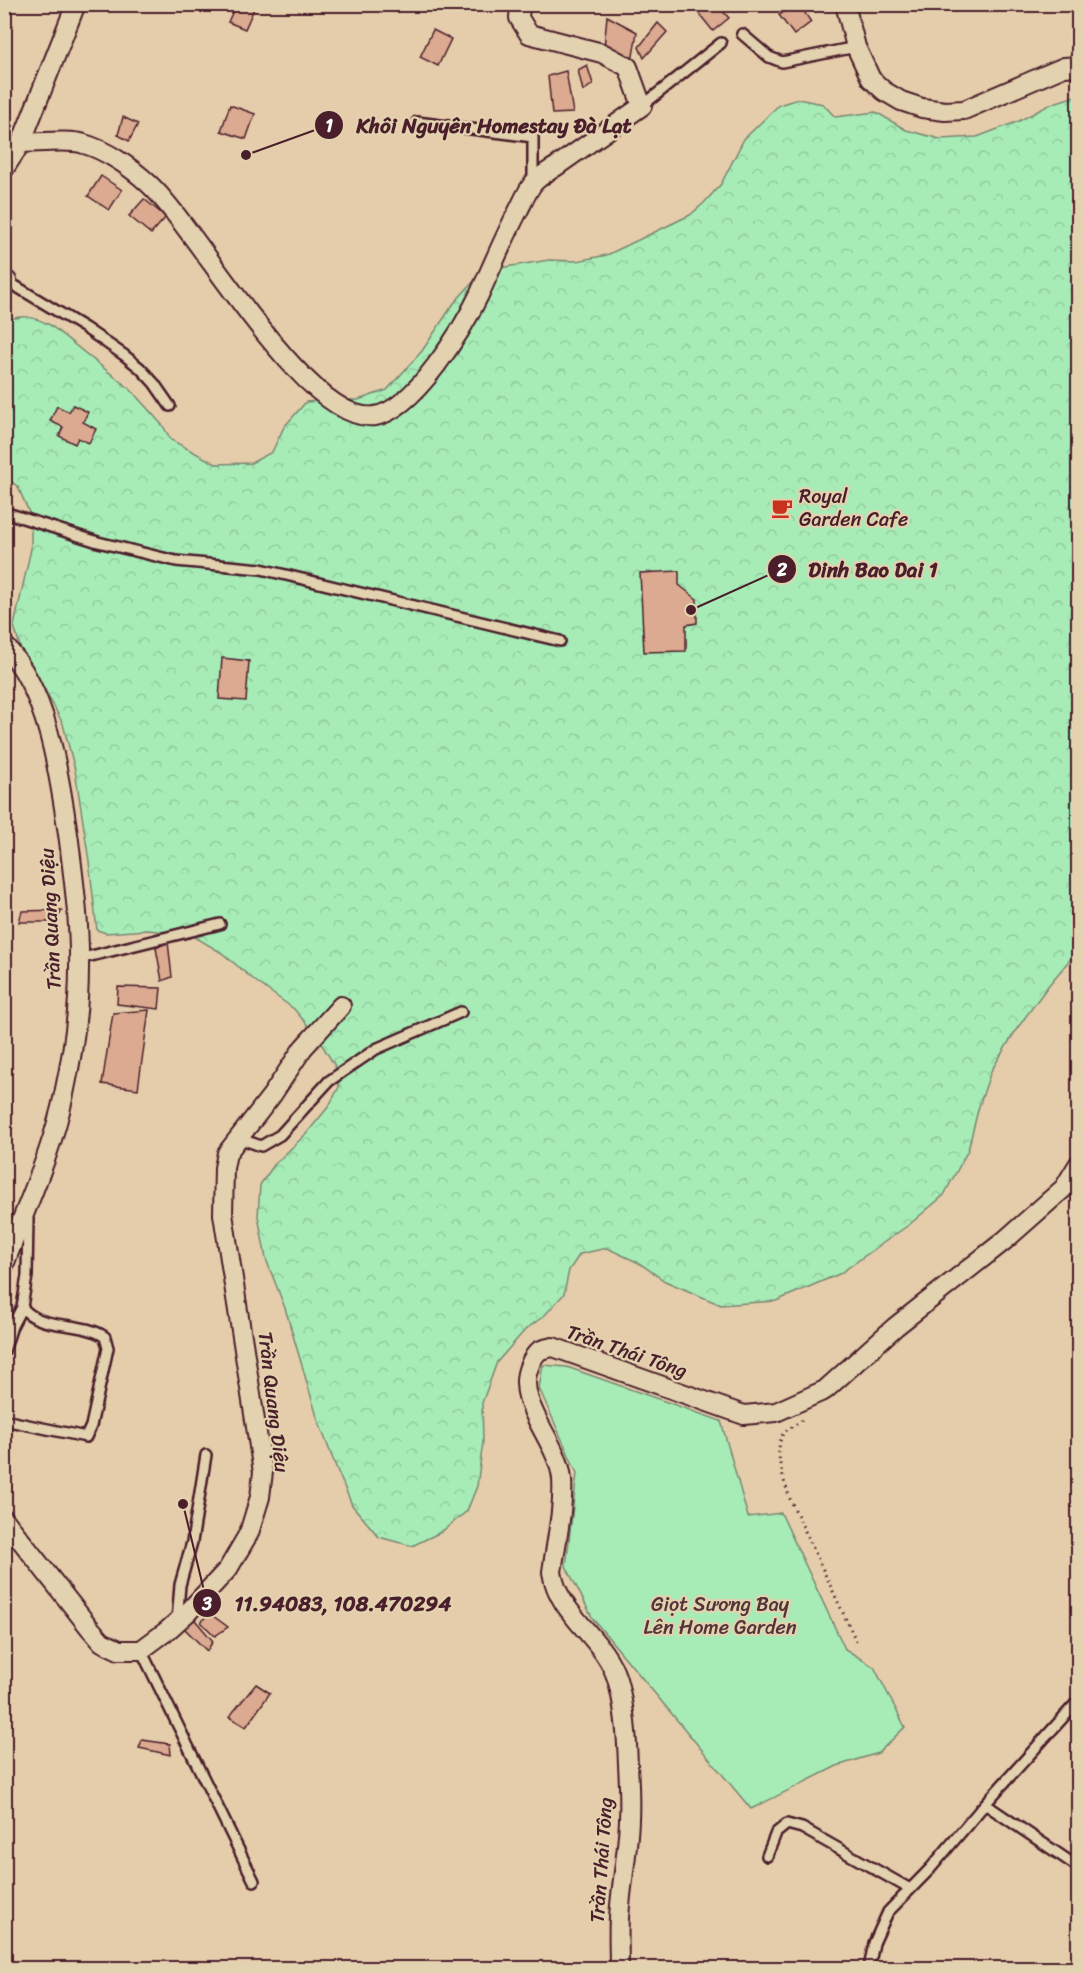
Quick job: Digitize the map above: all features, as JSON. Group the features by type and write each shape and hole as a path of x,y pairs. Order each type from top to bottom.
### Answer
{"street":[{"path":"4,169 21,144 66,35 76,4"},
{"path":"21,144 82,143 113,158 149,184 174,211 263,332 308,382 346,408 361,415 370,416 386,412 409,396 435,367 478,297 498,250 533,183 642,106 628,67 602,53 529,34 519,18 520,4"},
{"path":"845,4 856,47 871,79 884,91 901,101 921,108 945,111 964,110 1064,67 1078,66"},
{"name":"Trần Quang Diệu","path":"4,645 12,653 34,690 60,776 72,865 79,959 75,1030 64,1095 40,1173 4,1265"},
{"name":"Trần Quang Diệu","path":"141,1650 176,1623 228,1569 249,1533 255,1516 263,1472 223,1214 224,1168 227,1153 272,1095 303,1048 341,1006"},
{"name":"Trần Thái Tông","path":"619,1968 619,1919 630,1817 627,1742 621,1695 608,1658 596,1640 560,1598 554,1584 552,1572 562,1478 558,1461 525,1390 525,1376 531,1362 539,1351 553,1347 744,1415 776,1412 825,1390 901,1322 1004,1241 1064,1188 1078,1165"},
{"path":"4,1519 102,1642 119,1650 141,1650"}],"lane":[{"path":"742,34 770,57 782,62 856,47"},
{"path":"642,106 721,44"},
{"path":"417,122 533,137 533,183"},
{"path":"5,281 85,328 124,355 154,382 170,406"},
{"path":"4,512 98,542 176,561 261,569 560,641"},
{"path":"79,959 220,924"},
{"path":"238,1138 261,1146 280,1135 329,1081 376,1049 461,1012"},
{"path":"4,1351 12,1326 22,1307 27,1276 28,1204"},
{"path":"4,1420 86,1437 91,1426 108,1348 105,1337 99,1333 38,1320 27,1314 22,1307"},
{"path":"176,1623 180,1585 192,1542 206,1455"},
{"path":"141,1650 254,1881"},
{"path":"869,1968 874,1943 884,1919 1078,1701"},
{"path":"985,1804 1078,1867"},
{"path":"767,1856 776,1833 787,1824 792,1824 910,1889"}],"path":[{"path":"806,1416 784,1432 780,1443 780,1462 785,1484 858,1645"}],"green space":[{"path":"1078,95 1078,950 1016,1030 991,1071 968,1150 944,1195 910,1224 839,1274 776,1301 721,1305 665,1281 639,1263 607,1248 580,1254 569,1270 564,1294 544,1316 526,1329 497,1362 482,1403 483,1442 477,1486 467,1511 441,1532 412,1546 379,1537 352,1505 318,1420 285,1308 266,1259 258,1216 260,1185 274,1165 307,1133 329,1106 339,1087 335,1066 316,1035 294,1009 222,953 190,934 147,930 106,933 97,930 75,770 63,724 22,653 14,626 31,549 31,517 18,487 5,476 4,323 16,318 27,317 50,325 131,390 163,426 171,440 216,464 251,463 272,452 284,427 306,402 358,400 387,390 422,351 454,303 473,282 500,268 549,260 577,261 607,255 690,215 721,184 744,139 779,105 798,99 823,104 835,117 876,112 906,130 940,139 977,137 1019,121 1051,104"},
{"name":"Giọt Sương Bay Lên Home Garden","path":"543,1365 567,1367 721,1421 748,1517 781,1513 845,1649 874,1667 905,1727 878,1753 837,1766 751,1809 593,1619 566,1566 577,1473 539,1388"}],"building":[{"path":"236,4 256,4 245,29 228,22"},
{"path":"702,4 716,4 729,18 713,31 696,10"},
{"path":"797,4 811,22 794,35 779,15"},
{"path":"607,16 637,32 632,62 604,48"},
{"path":"658,23 667,32 644,58 639,47"},
{"path":"433,30 451,39 438,66 420,57"},
{"path":"587,65 593,84 583,91 578,70"},
{"path":"566,71 573,113 552,114 548,76"},
{"path":"230,105 255,114 246,139 221,131"},
{"path":"123,117 138,124 129,141 118,135"},
{"path":"101,176 122,190 109,210 88,196"},
{"path":"144,199 166,217 151,234 129,216"},
{"path":"73,405 88,412 83,422 96,429 89,443 78,438 75,444 59,436 63,427 50,421 57,406 69,412"},
{"path":"679,571 679,585 697,599 697,623 686,625 686,651 644,652 640,573"},
{"path":"222,658 249,661 246,701 219,699"},
{"path":"62,910 56,922 19,922 22,911"},
{"path":"168,942 172,977 162,981 156,948"},
{"path":"118,987 161,988 159,1009 117,1004"},
{"path":"149,1010 138,1089 102,1084 113,1013"},
{"path":"209,1613 228,1627 215,1636 201,1622"},
{"path":"195,1620 213,1641 207,1651 181,1625"},
{"path":"256,1684 270,1693 246,1727 229,1717"},
{"path":"142,1740 170,1744 171,1755 139,1748"}],"place":[{"name":"Khôi Nguyên Homestay Đà Lạt","path":"246,155"},
{"name":"Royal Garden Cafe","path":"782,508"},
{"name":"Dinh Bao Dai 1","path":"691,610"},
{"name":"11.94083, 108.470294","path":"183,1504"}]}
